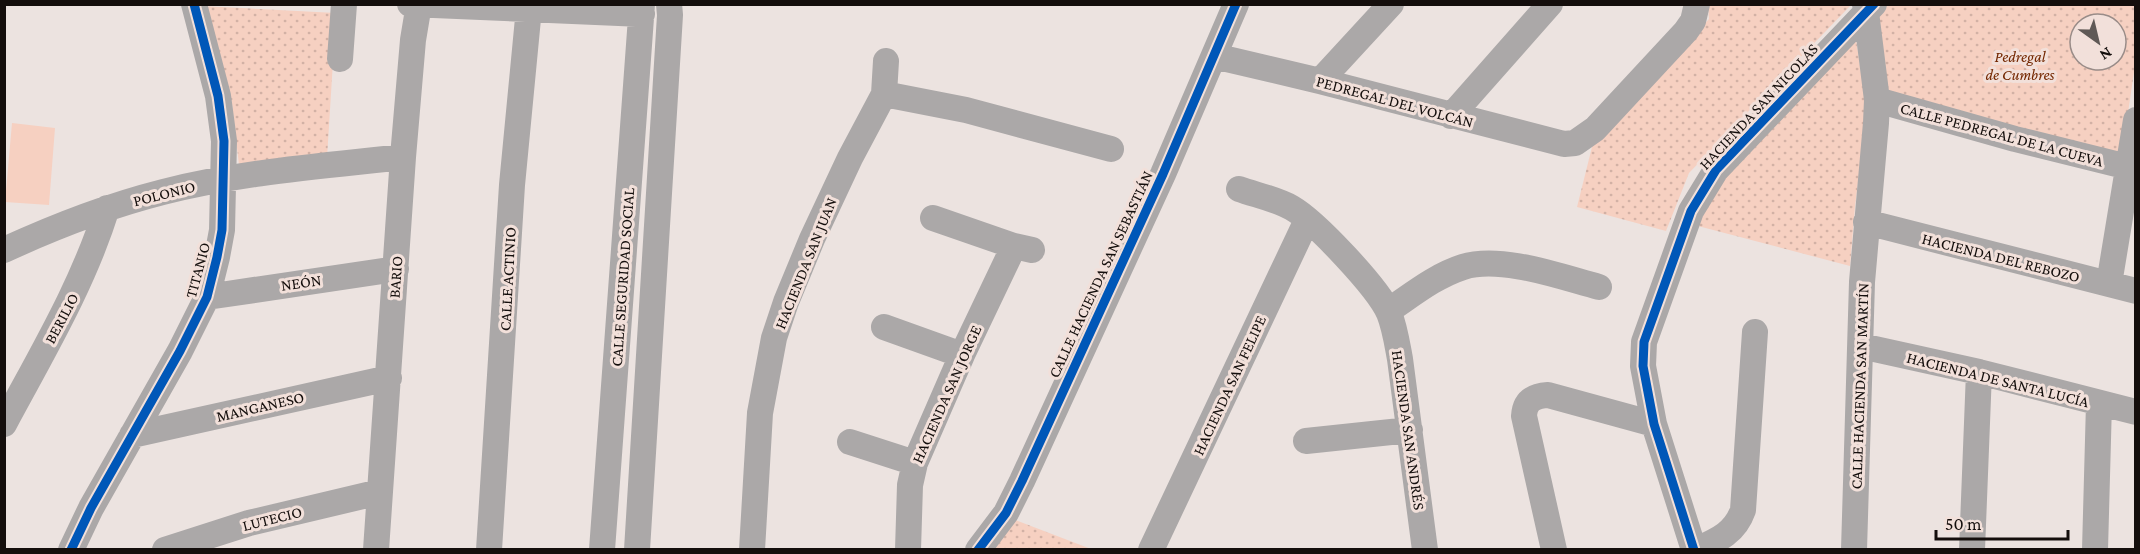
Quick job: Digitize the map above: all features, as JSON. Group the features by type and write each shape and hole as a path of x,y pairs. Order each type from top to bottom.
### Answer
{"street":[{"name":"TITANIO","path":"71,549 91,508 180,351 207,297 222,230 225,141 218,96 194,4"},
{"path":"340,59 344,4"},
{"path":"410,4 642,9"},
{"name":"CALLE SEGURIDAD SOCIAL","path":"637,549 669,4"},
{"name":"CALLE HACIENDA SAN SEBASTIÁN","path":"978,549 1006,513 1022,481 1163,174 1236,4"},
{"path":"1320,81 1390,4"},
{"path":"1451,116 1550,4"},
{"name":"PEDREGAL DEL VOLCÁN","path":"1214,56 1564,144 1575,143 1595,129 1686,31 1693,21 1697,4"},
{"name":"BARIO","path":"376,549 403,157 413,40 419,5"},
{"name":"CALLE HACIENDA SAN MARTÍN","path":"1854,549 1862,282 1877,100 1868,7"},
{"name":"HACIENDA SAN NICOLÁS","path":"1695,549 1654,424 1643,366 1644,342 1691,211 1716,170 1868,7"},
{"name":"CALLE ACTINIO","path":"489,549 512,185 529,8"},
{"name":"CALLE SEGURIDAD SOCIAL","path":"602,549 642,9"},
{"path":"886,61 884,94 966,110 1111,149"},
{"name":"HACIENDA SAN JUAN","path":"752,549 760,413 774,338 812,239 850,158 884,94"},
{"name":"CALLE PEDREGAL DE LA CUEVA","path":"1877,100 2015,139 2128,167"},
{"path":"2109,284 2136,120"},
{"name":"POLONIO","path":"4,250 106,208 164,191 225,179 403,157"},
{"name":"HACIENDA SAN ANDRÉS","path":"1239,189 1291,207 1322,232 1368,283 1388,311 1395,332 1425,549"},
{"name":"BERILIO","path":"4,424 79,284 97,240 106,208"},
{"name":"HACIENDA SAN JORGE","path":"908,549 910,485 915,462 962,355 1023,248 933,218"},
{"name":"HACIENDA SAN FELIPE","path":"1151,549 1307,220"},
{"name":"HACIENDA DEL REBOZO","path":"1866,222 2136,291"},
{"path":"1388,311 1434,280 1464,267 1479,264 1494,263 1525,268 1599,287"},
{"name":"NEÓN","path":"207,297 396,269"},
{"path":"884,327 962,355"},
{"path":"1695,549 1730,533 1739,522 1743,510 1755,332"},
{"name":"HACIENDA DE SANTA LUCÍA","path":"1861,346 1979,372 2136,412"},
{"path":"1972,549 1979,372"},
{"name":"MANGANESO","path":"132,435 389,378"},
{"path":"1554,549 1524,416 1525,406 1538,396 1548,395 1654,424"},
{"path":"2094,549 2099,403"},
{"path":"1306,441 1410,430"},
{"path":"850,442 915,462"},
{"name":"LUTECIO","path":"165,549 249,523 380,492"}],"green space":[{"name":"Pedregal de Cumbres","path":"1887,4 2135,5 2135,65 2122,154 1886,93 1876,17"},
{"path":"1708,5 1851,5 1689,173 1666,231 1577,207 1593,143 1709,19"},
{"path":"202,6 336,13 327,158 239,165 232,104"},
{"path":"1856,39 1867,113 1850,266 1694,225 1713,188"},
{"path":"12,123 55,128 49,205 5,202"},
{"path":"1013,519 1091,549 992,550"}],"cycle path":[{"path":"71,550 91,508 180,351 207,297 217,257 222,230 224,141 218,96 194,4"},
{"path":"978,550 1006,513 1022,481 1163,174 1236,4"},
{"path":"1694,550 1654,424 1643,366 1644,342 1691,211 1716,170 1874,4"}]}
